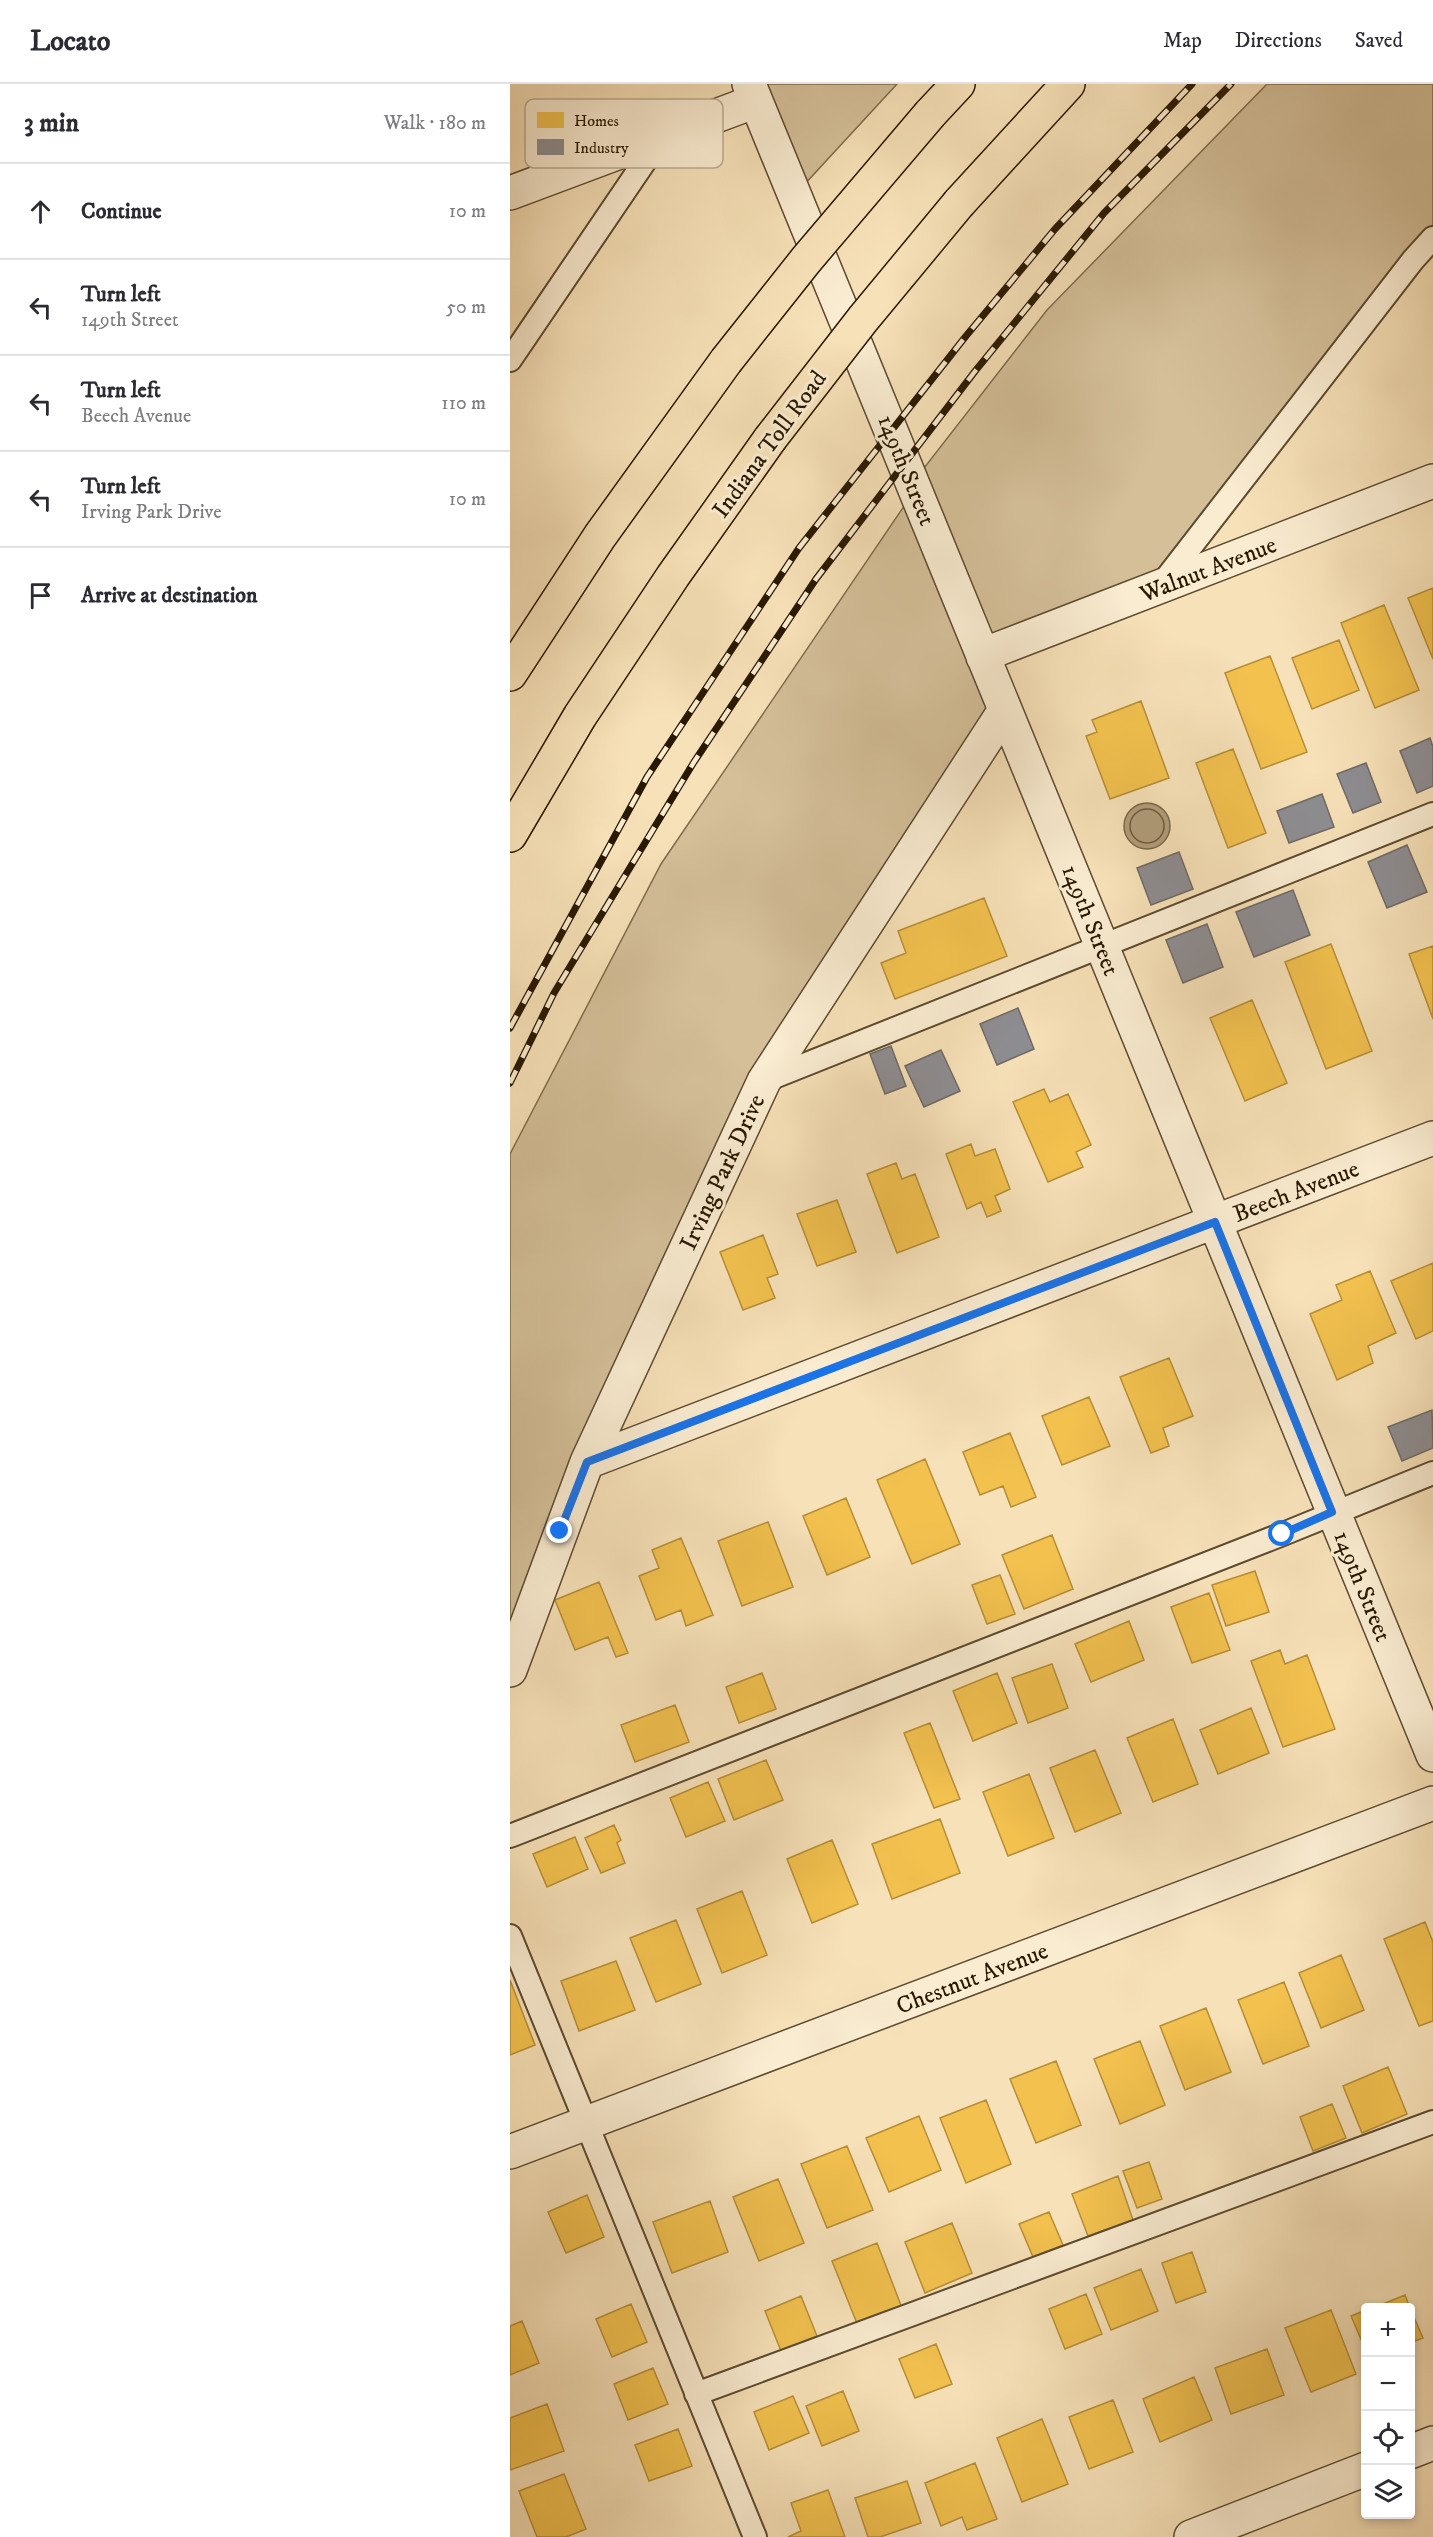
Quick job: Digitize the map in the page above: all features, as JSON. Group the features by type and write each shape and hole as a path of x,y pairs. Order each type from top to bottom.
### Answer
{"highway":[{"path":"510,674 600,536 726,362 814,251 958,84"},
{"name":"Indiana Toll Road","path":"510,835 580,716 673,576 770,439 863,319 959,203 1068,84"}],"street":[{"path":"723,106 753,92"},
{"name":"149th Street","path":"753,92 1433,1755"},
{"path":"510,193 576,168"},
{"name":"Walnut Avenue","path":"983,657 993,651 1433,481"},
{"name":"Irving Park Drive","path":"510,1670 587,1462 764,1082 1005,710"},
{"name":"Beech Avenue","path":"587,1462 1433,1138"},
{"name":"Chestnut Avenue","path":"510,2152 1433,1803"},
{"path":"1415,2450 1433,2443"},
{"path":"1191,2537 1361,2471"}],"lane":[{"path":"510,360 641,168"},
{"path":"1158,589 1413,260 1433,238"},
{"path":"764,1082 1433,814"},
{"path":"510,1836 1433,1473"},
{"path":"510,1936 755,2537"},
{"path":"696,2394 1433,2122"}],"shaded area":[{"path":"760,84 897,84 802,187"},
{"path":"1267,84 1433,84 1433,238 1158,589 993,651 917,477 1047,310"},
{"path":"915,490 1005,710 764,1081 510,1670 510,1154 661,864"}],"water":[{"path":"1147,803 1163,810 1170,826 1163,842 1147,849 1131,842 1124,826 1131,810"}],"building: Homes":[{"path":"1433,588 1433,659 1408,598"},
{"path":"1384,605 1419,690 1375,708 1341,623"},
{"path":"1339,640 1359,690 1312,709 1292,658"},
{"path":"1270,656 1307,752 1261,769 1225,673"},
{"path":"1141,701 1169,778 1110,799 1086,736 1097,732 1092,720"},
{"path":"1233,749 1266,833 1228,848 1196,763"},
{"path":"984,898 1007,956 895,999 881,963 906,953 898,931"},
{"path":"1331,944 1372,1051 1326,1069 1285,962"},
{"path":"1433,946 1433,1019 1409,954"},
{"path":"1252,1000 1287,1083 1245,1101 1210,1018"},
{"path":"1044,1089 1050,1102 1068,1094 1091,1145 1076,1152 1083,1167 1048,1182 1013,1102"},
{"path":"971,1144 975,1156 995,1149 1010,1189 995,1196 1001,1211 987,1217 981,1202 967,1209 946,1154"},
{"path":"896,1163 902,1179 915,1174 939,1237 897,1253 867,1174"},
{"path":"837,1200 856,1252 817,1266 797,1214"},
{"path":"763,1235 778,1274 767,1278 775,1298 743,1310 720,1252"},
{"path":"1433,1263 1433,1331 1416,1339 1391,1281"},
{"path":"1370,1271 1396,1333 1368,1346 1373,1363 1337,1380 1310,1314 1342,1300 1336,1285"},
{"path":"1169,1358 1193,1416 1163,1428 1169,1446 1151,1453 1120,1377"},
{"path":"1089,1397 1110,1446 1062,1465 1042,1416"},
{"path":"1010,1433 1036,1497 1011,1507 1003,1486 980,1495 963,1452"},
{"path":"925,1459 960,1544 912,1564 877,1480"},
{"path":"846,1498 870,1557 827,1575 803,1516"},
{"path":"768,1522 793,1587 742,1606 718,1541"},
{"path":"1052,1535 1073,1589 1024,1609 1002,1555"},
{"path":"681,1538 713,1615 686,1626 681,1610 656,1620 639,1576 659,1568 652,1550"},
{"path":"1255,1571 1269,1612 1226,1626 1212,1585"},
{"path":"1000,1575 1015,1614 987,1624 972,1585"},
{"path":"599,1582 628,1653 616,1657 608,1637 575,1650 555,1600"},
{"path":"1209,1593 1230,1650 1192,1663 1171,1607"},
{"path":"1129,1621 1144,1660 1091,1682 1075,1644"},
{"path":"1280,1650 1285,1664 1307,1655 1335,1729 1283,1747 1251,1661"},
{"path":"1052,1664 1068,1708 1028,1723 1012,1678"},
{"path":"762,1673 776,1709 739,1723 726,1687"},
{"path":"997,1673 1017,1723 973,1741 953,1691"},
{"path":"675,1705 689,1742 635,1762 621,1725"},
{"path":"1251,1708 1269,1753 1218,1774 1200,1730"},
{"path":"1173,1719 1198,1784 1153,1802 1127,1738"},
{"path":"930,1723 960,1799 934,1808 904,1733"},
{"path":"1095,1750 1121,1813 1075,1832 1050,1768"},
{"path":"766,1760 783,1800 734,1820 718,1779"},
{"path":"1029,1774 1054,1838 1008,1856 983,1792"},
{"path":"708,1782 725,1821 686,1837 670,1798"},
{"path":"940,1819 960,1873 892,1899 872,1844"},
{"path":"614,1825 621,1840 617,1843 625,1863 601,1873 585,1838"},
{"path":"575,1837 588,1869 547,1887 533,1854"},
{"path":"832,1840 858,1904 812,1923 787,1859"},
{"path":"742,1891 767,1955 722,1973 697,1909"},
{"path":"676,1920 701,1984 656,2002 630,1938"},
{"path":"1425,1922 1433,1942 1433,2021 1419,2026 1384,1939"},
{"path":"1341,1955 1364,2010 1321,2028 1299,1973"},
{"path":"616,1961 635,2010 579,2031 561,1981"},
{"path":"510,1980 535,2045 510,2055"},
{"path":"1284,1982 1309,2046 1263,2064 1238,2000"},
{"path":"1206,2008 1231,2072 1185,2090 1160,2026"},
{"path":"1140,2041 1165,2105 1120,2124 1094,2059"},
{"path":"1056,2061 1081,2125 1036,2143 1010,2079"},
{"path":"1388,2067 1407,2114 1362,2133 1343,2086"},
{"path":"986,2100 1011,2164 966,2183 940,2118"},
{"path":"1332,2104 1346,2138 1313,2151 1300,2117"},
{"path":"919,2116 941,2170 889,2192 866,2138"},
{"path":"847,2146 873,2210 827,2228 801,2164"},
{"path":"1149,2162 1162,2199 1137,2208 1123,2171"},
{"path":"1118,2176 1133,2220 1088,2236 1072,2194"},
{"path":"778,2179 804,2243 759,2261 733,2197"},
{"path":"587,2195 604,2237 566,2253 548,2212"},
{"path":"710,2201 728,2252 672,2273 653,2222"},
{"path":"1049,2212 1063,2245 1033,2257 1019,2224"},
{"path":"952,2223 972,2273 925,2293 905,2242"},
{"path":"877,2243 902,2308 858,2326 832,2261"},
{"path":"1192,2252 1206,2292 1176,2303 1162,2263"},
{"path":"1141,2269 1158,2311 1111,2330 1094,2288"},
{"path":"1086,2294 1102,2334 1065,2349 1049,2309"},
{"path":"1405,2295 1408,2303 1385,2303"},
{"path":"801,2296 817,2336 781,2351 765,2311"},
{"path":"631,2304 647,2342 612,2357 596,2319"},
{"path":"1331,2310 1356,2374 1311,2392 1285,2328"},
{"path":"1361,2312 1361,2339 1351,2316"},
{"path":"1415,2320 1423,2338 1415,2341"},
{"path":"522,2321 539,2363 510,2375 510,2326"},
{"path":"936,2344 952,2384 915,2398 899,2359"},
{"path":"1267,2349 1284,2395 1231,2414 1215,2368"},
{"path":"653,2368 668,2404 628,2420 614,2384"},
{"path":"1194,2377 1212,2420 1160,2442 1143,2399"},
{"path":"843,2391 859,2431 822,2446 806,2406"},
{"path":"793,2396 809,2433 769,2450 754,2412"},
{"path":"1113,2400 1133,2452 1089,2469 1069,2417"},
{"path":"547,2404 564,2451 510,2470 510,2418"},
{"path":"1042,2419 1068,2484 1022,2502 997,2438"},
{"path":"678,2429 692,2466 649,2481 635,2445"},
{"path":"975,2463 997,2519 967,2530 962,2517 941,2526 925,2483"},
{"path":"564,2474 586,2529 566,2537 537,2537 519,2491"},
{"path":"907,2481 921,2523 880,2537 868,2537 855,2498"},
{"path":"828,2490 845,2537 788,2537 801,2531 791,2503"}],"building: Industry":[{"path":"1430,738 1433,747 1433,786 1417,793 1400,751"},
{"path":"1366,763 1381,802 1353,813 1337,774"},
{"path":"1322,794 1334,827 1289,843 1277,811"},
{"path":"1407,845 1427,892 1387,908 1368,862"},
{"path":"1179,852 1193,889 1151,905 1137,868"},
{"path":"1293,890 1310,935 1254,957 1236,912"},
{"path":"1207,924 1223,967 1183,983 1166,940"},
{"path":"1018,1008 1034,1049 997,1065 980,1024"},
{"path":"891,1046 906,1086 885,1094 870,1054"},
{"path":"941,1050 960,1091 924,1107 905,1066"},
{"path":"1432,1410 1433,1448 1402,1461 1388,1427"}],"railway":[{"path":"510,1028 647,777 799,548 966,336 1055,229 1192,84"},
{"path":"510,1083 554,993 694,762 816,579 976,370 1104,213 1231,84"}],"route":[{"path":"560,1531 587,1462 1215,1222 1332,1512 1282,1534"}]}
